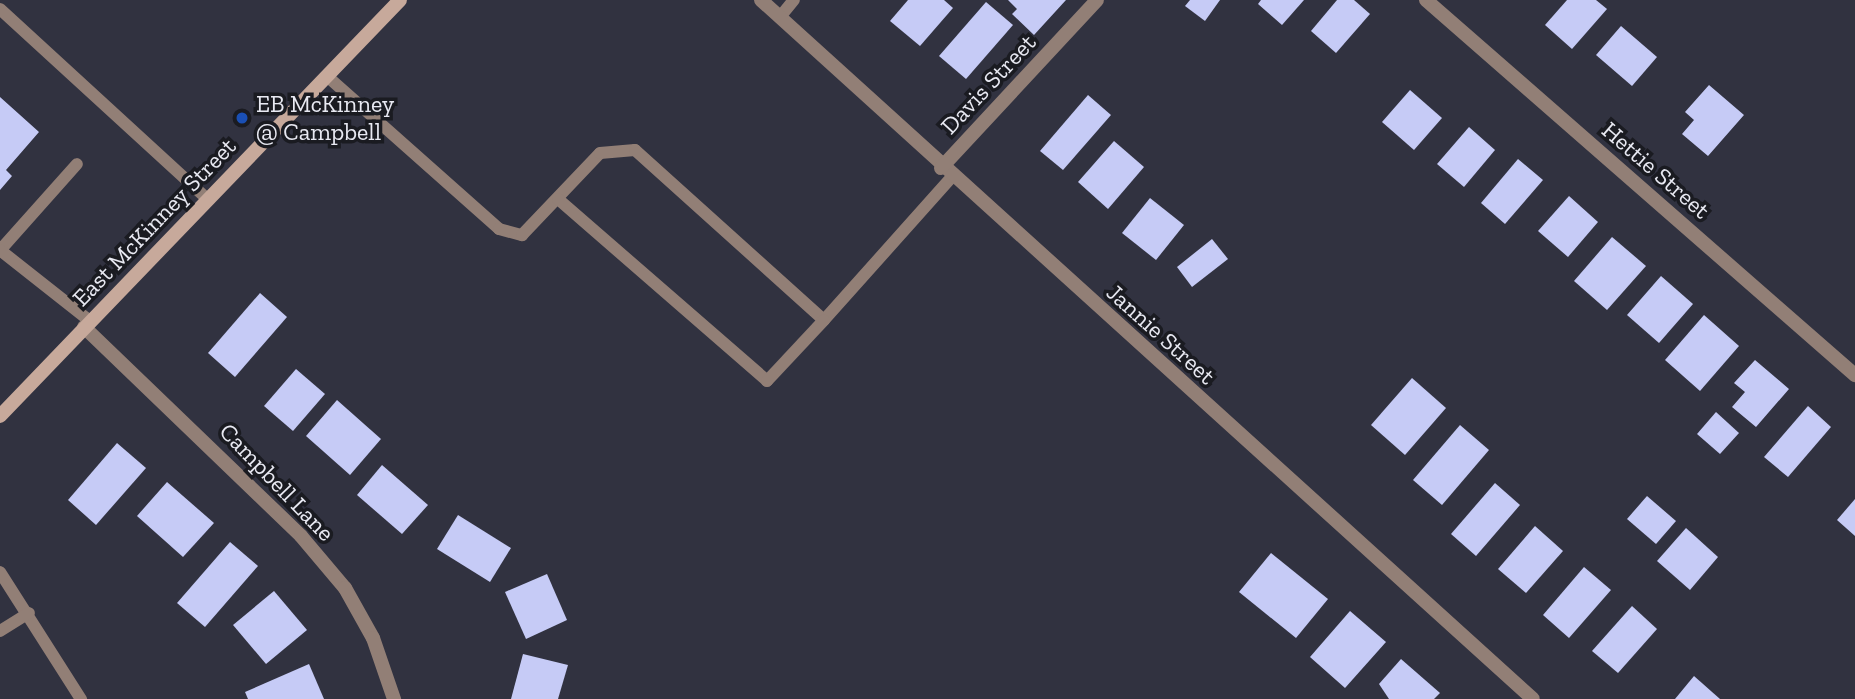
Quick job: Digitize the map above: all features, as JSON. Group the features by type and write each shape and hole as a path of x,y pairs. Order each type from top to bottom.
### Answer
{"main road":[{"name":"East McKinney Street","path":"0,416 400,0"}],"street":[{"name":"Jannie Street","path":"761,0 947,172 1533,699"},
{"name":"Davis Street","path":"947,172 1097,0"},
{"name":"Hettie Street","path":"1426,0 1855,375"},
{"name":"Campbell Lane","path":"87,324 310,546 373,638 394,699"}],"lane":[{"path":"780,17 794,0"},
{"path":"0,9 207,199"},
{"path":"328,77 499,229 522,235 600,153 635,150 824,320"},
{"path":"78,164 1,248 87,324"},
{"path":"558,199 767,381 824,320 947,172"},
{"path":"0,572 29,613 81,699"},
{"path":"0,631 29,613"}],"building":[{"path":"908,0 944,0 953,8 920,46 890,21"},
{"path":"1008,0 1066,0 1034,35 1012,14 1017,9"},
{"path":"1190,0 1220,0 1205,21 1185,6"},
{"path":"1261,0 1304,0 1282,25 1258,4"},
{"path":"1337,0 1354,0 1370,14 1336,53 1311,31"},
{"path":"1567,0 1596,0 1607,9 1572,49 1545,25"},
{"path":"986,2 1013,25 966,79 939,56"},
{"path":"1621,26 1657,57 1632,86 1596,55"},
{"path":"1709,85 1744,115 1708,156 1682,134 1694,120 1685,112"},
{"path":"1410,90 1442,118 1414,150 1382,122"},
{"path":"1088,95 1111,115 1063,170 1040,151"},
{"path":"0,97 39,132 6,170 12,176 0,190"},
{"path":"1469,127 1495,150 1464,187 1437,164"},
{"path":"1114,141 1144,167 1108,209 1078,182"},
{"path":"1518,159 1543,180 1505,224 1481,203"},
{"path":"1569,196 1598,222 1568,257 1538,231"},
{"path":"1150,198 1184,225 1156,260 1122,233"},
{"path":"1612,237 1646,266 1607,310 1574,281"},
{"path":"1212,239 1228,259 1192,287 1177,267"},
{"path":"1661,276 1693,304 1659,343 1627,315"},
{"path":"260,293 287,317 235,377 208,353"},
{"path":"1704,315 1739,346 1700,391 1665,360"},
{"path":"1755,360 1789,389 1756,427 1732,407 1745,392 1734,383"},
{"path":"296,369 325,394 293,431 264,406"},
{"path":"1412,378 1446,408 1405,455 1371,425"},
{"path":"337,400 381,439 350,475 306,436"},
{"path":"1808,406 1831,427 1788,477 1764,457"},
{"path":"1716,412 1739,433 1720,454 1697,434"},
{"path":"1460,425 1489,450 1442,505 1413,480"},
{"path":"117,443 146,468 96,525 68,500"},
{"path":"382,465 428,505 402,534 357,495"},
{"path":"167,482 214,523 183,557 137,516"},
{"path":"1495,483 1520,505 1476,556 1451,534"},
{"path":"1647,496 1676,521 1656,544 1627,519"},
{"path":"1855,499 1855,536 1837,520"},
{"path":"458,515 511,548 490,582 437,549"},
{"path":"1535,526 1563,551 1526,593 1498,569"},
{"path":"1686,528 1718,557 1690,590 1657,561"},
{"path":"230,542 258,566 205,627 177,603"},
{"path":"1271,553 1328,599 1296,638 1239,592"},
{"path":"1584,567 1611,590 1569,638 1543,615"},
{"path":"547,574 567,620 526,639 505,592"},
{"path":"274,591 307,630 266,664 233,625"},
{"path":"1632,606 1657,629 1618,673 1592,651"},
{"path":"1350,611 1386,642 1345,688 1310,657"},
{"path":"523,654 568,665 558,699 511,699"},
{"path":"1401,659 1440,693 1434,699 1389,699 1379,684"},
{"path":"309,664 324,699 248,699 245,692"},
{"path":"1694,676 1720,699 1675,699"}],"place":[{"name":"EB McKinney @ Campbell","path":"242,118"}]}
